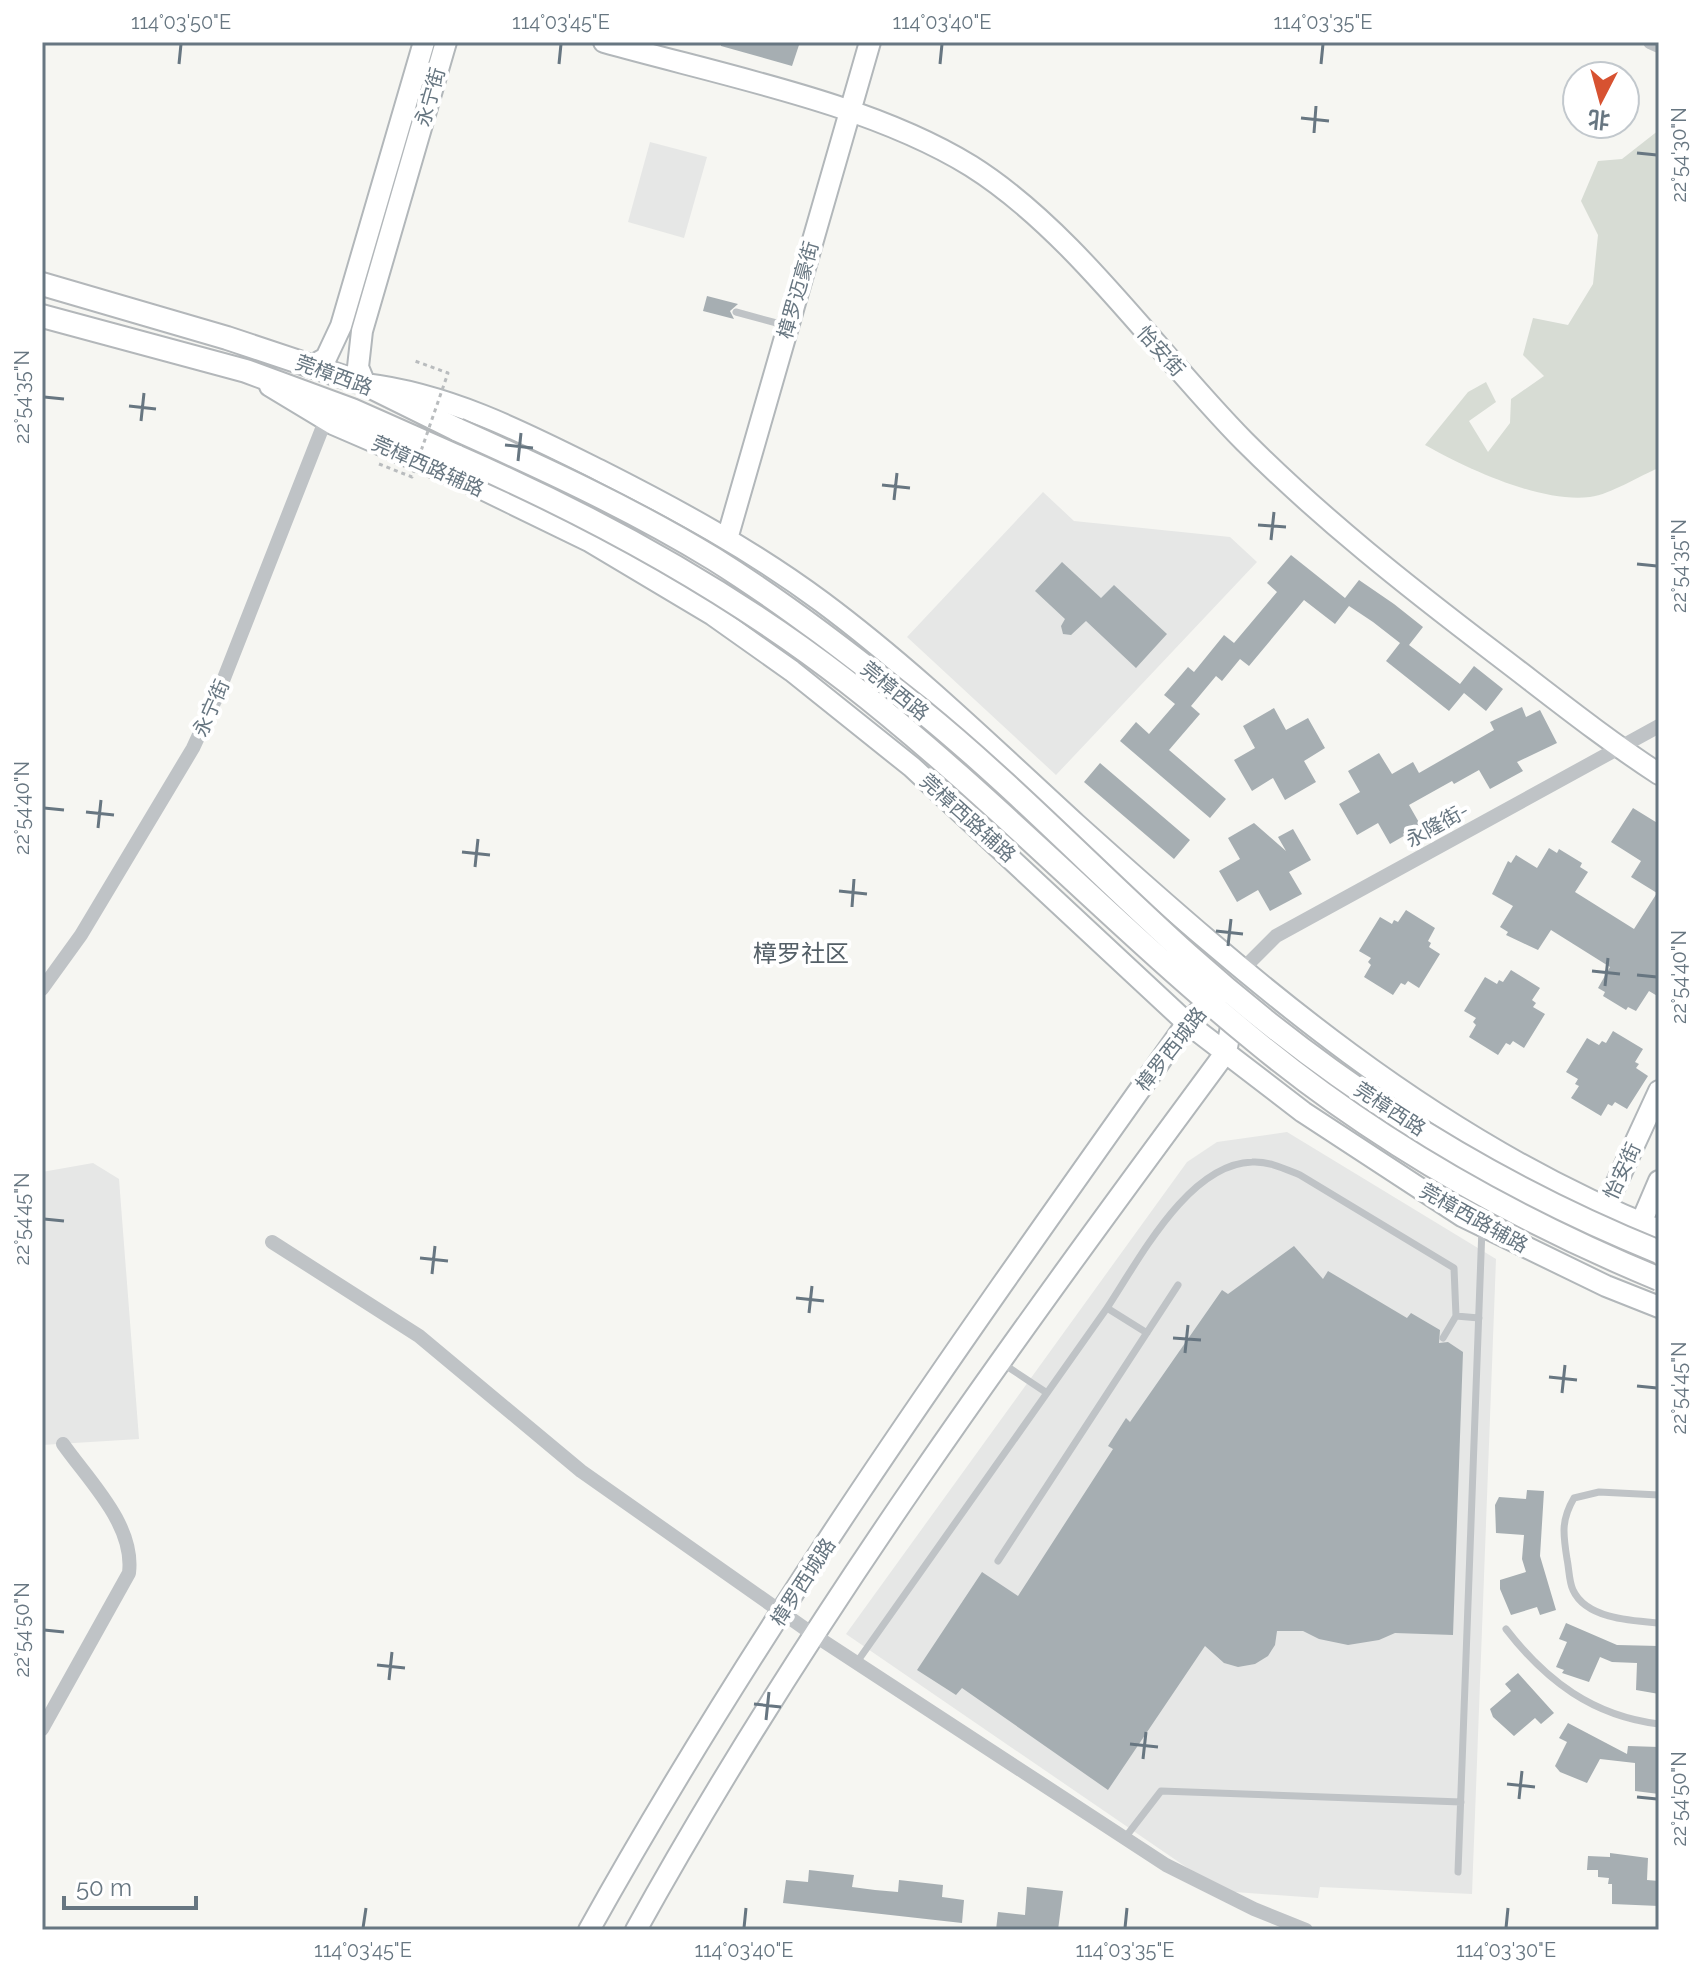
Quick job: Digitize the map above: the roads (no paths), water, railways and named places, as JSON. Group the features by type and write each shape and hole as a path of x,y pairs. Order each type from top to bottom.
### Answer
{"main road":[{"name":"永宁街","path":"312,366 326,358 341,326 424,42"},
{"name":"永宁街","path":"365,384 358,367 362,331 446,42"},
{"name":"怡安街","path":"604,42 850,111 938,148 1010,193 1065,245 1222,417 1308,505 1403,583 1619,748 1659,774"},
{"name":"樟罗迈豪街","path":"727,539 870,42"},
{"name":"莞樟西路","path":"42,284 365,384 643,518 715,560 787,609 925,714 1190,956 1333,1072 1496,1175 1554,1206 1659,1252"},
{"name":"莞樟西路","path":"42,316 246,371 329,411 458,457 637,545 777,630 891,718 1160,960 1298,1075 1424,1161 1506,1208 1659,1279"},
{"path":"365,384 428,394 485,415 649,495 727,539 823,603 1024,782 1306,1023 1418,1105 1535,1173 1650,1227"},
{"name":"莞樟西路辅路","path":"329,411 651,575 713,615 877,738 1187,1023 1330,1130 1483,1226 1606,1286 1659,1307"},
{"path":"1066,909 1090,916 1114,906 1121,896 1123,881 1113,856"},
{"name":"樟罗西城路","path":"589,1930 782,1613 980,1315 1187,1023 1242,970"},
{"name":"樟罗西城路","path":"636,1930 814,1635 998,1361 1226,1052 1242,970"},
{"name":"怡安街","path":"1605,1208 1659,1091"},
{"name":"怡安街","path":"1650,1227 1659,1181"}],"street":[{"path":"1650,42 1659,46"},
{"name":"永宁街","path":"42,989 81,935 193,748 217,696 329,411"},
{"name":"永隆街-","path":"1242,970 1276,936 1659,726"},
{"path":"272,1242 419,1336 581,1471 856,1663 1124,1839 1210,1888 1306,1930"},
{"path":"42,1729 103,1624 129,1573 131,1555 115,1518 63,1444"}],"lane":[{"path":"736,312 788,326"},
{"path":"856,1663 1159,1230 1195,1187 1233,1165 1254,1161 1277,1165 1300,1175 1454,1268 1456,1316 1443,1338"},
{"path":"1458,1872 1483,1226"},
{"path":"998,1561 1178,1285"},
{"path":"1107,1308 1147,1333"},
{"path":"1456,1316 1479,1318"},
{"path":"998,1361 1047,1393"},
{"path":"1659,1495 1599,1492 1574,1498 1564,1516 1563,1536 1573,1590 1583,1602 1607,1615 1659,1623"},
{"path":"1506,1629 1527,1656 1590,1706 1627,1720 1659,1724"},
{"path":"1124,1839 1161,1791 1461,1802"}],"district":[{"name":"樟罗社区","path":"801,953"}]}
